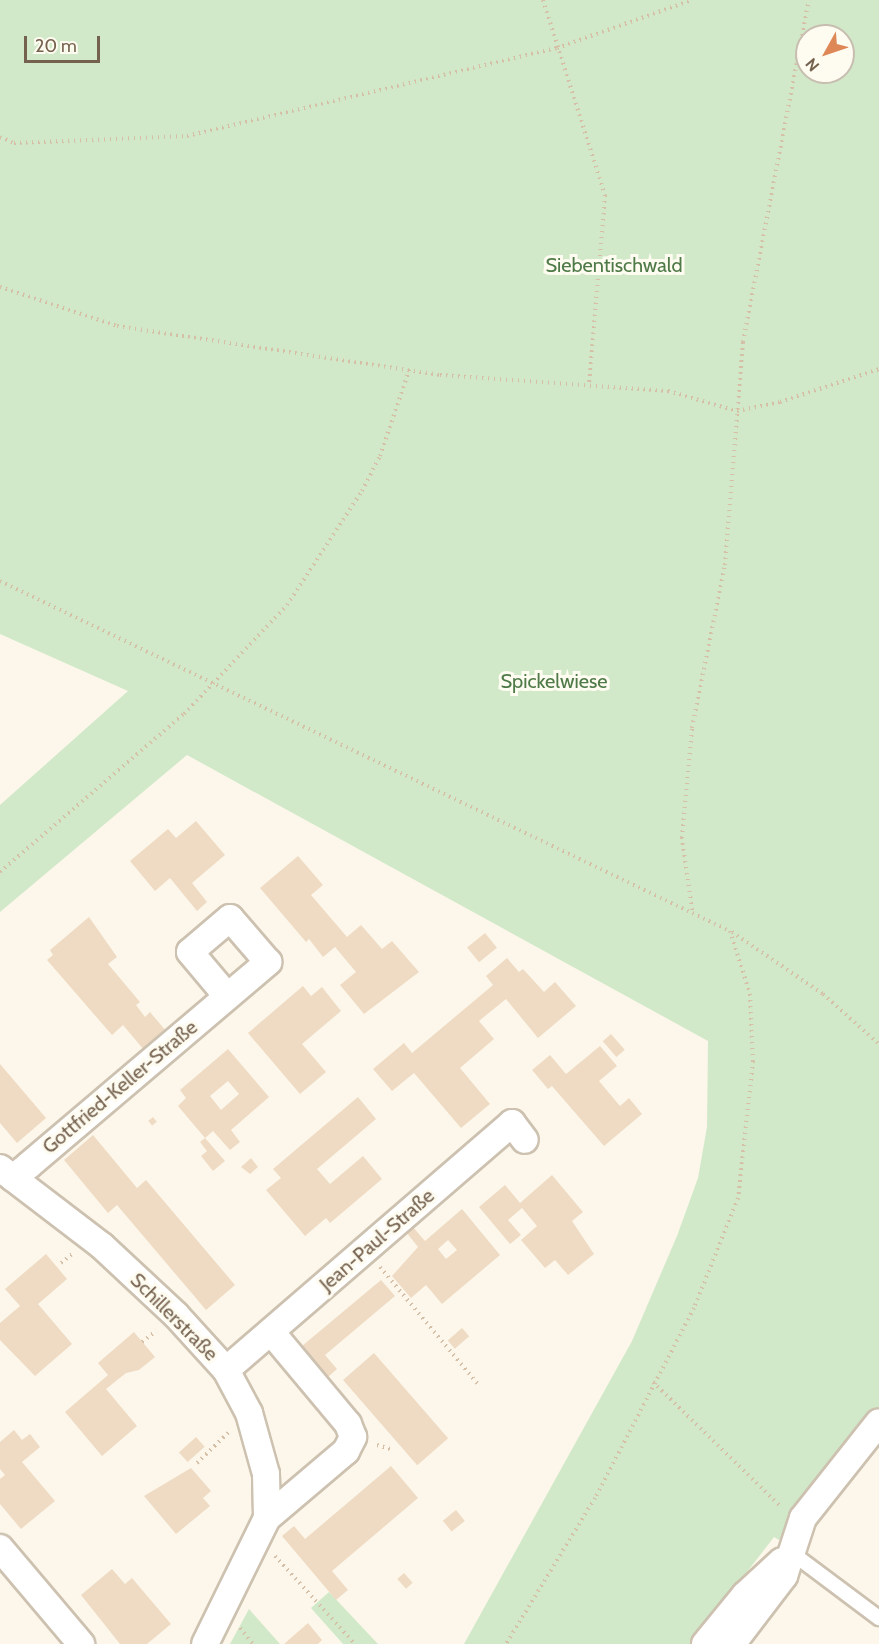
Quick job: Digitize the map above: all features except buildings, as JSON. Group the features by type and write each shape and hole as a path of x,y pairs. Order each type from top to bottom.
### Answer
{"street":[{"name":"Gottfried-Keller-Straße","path":"7,1173 227,996"},
{"name":"Jean-Paul-Straße","path":"226,1370 272,1333 365,1249 512,1123 525,1140"},
{"name":"Schillerstraße","path":"7,1173 150,1289 226,1370 249,1413 266,1474 263,1528"},
{"name":"Schillerstraße","path":"205,1644 263,1528 346,1450 353,1437 348,1424 272,1333"},
{"path":"732,1644 784,1576 800,1525 879,1422"},
{"path":"0,1548 81,1644"},
{"path":"705,1644 745,1595 792,1553"}],"lane":[{"path":"792,1553 879,1618"}],"path":[{"path":"543,0 605,195 589,385"},
{"path":"0,137 14,143 188,136 557,48 692,0"},
{"path":"692,910 682,838 692,728 725,565 743,342 809,0"},
{"path":"0,287 117,326 494,380 669,391 737,411 780,402 879,369"},
{"path":"0,872 184,714 287,605 342,524 380,456 410,368"},
{"path":"0,581 211,684 692,910 730,931 823,994 879,1044"},
{"path":"506,1644 595,1498 693,1308 738,1198 753,1061 750,994 730,931"},
{"path":"365,1249 478,1384"},
{"path":"653,1382 800,1525"},
{"path":"197,1462 249,1413"},
{"path":"263,1528 355,1644"}],"green space":[{"path":"0,0 879,0 879,1412 779,1540 774,1537 691,1644 464,1644 632,1341 677,1236 698,1178 707,1127 708,1041 187,755 0,912 0,805 128,691 0,634"},
{"path":"329,1592 378,1644 343,1644 311,1608"},
{"path":"249,1609 280,1644 230,1644"}],"park label":[{"name":"Siebentischwald","path":"614,265"},
{"name":"Spickelwiese","path":"554,681"}]}
